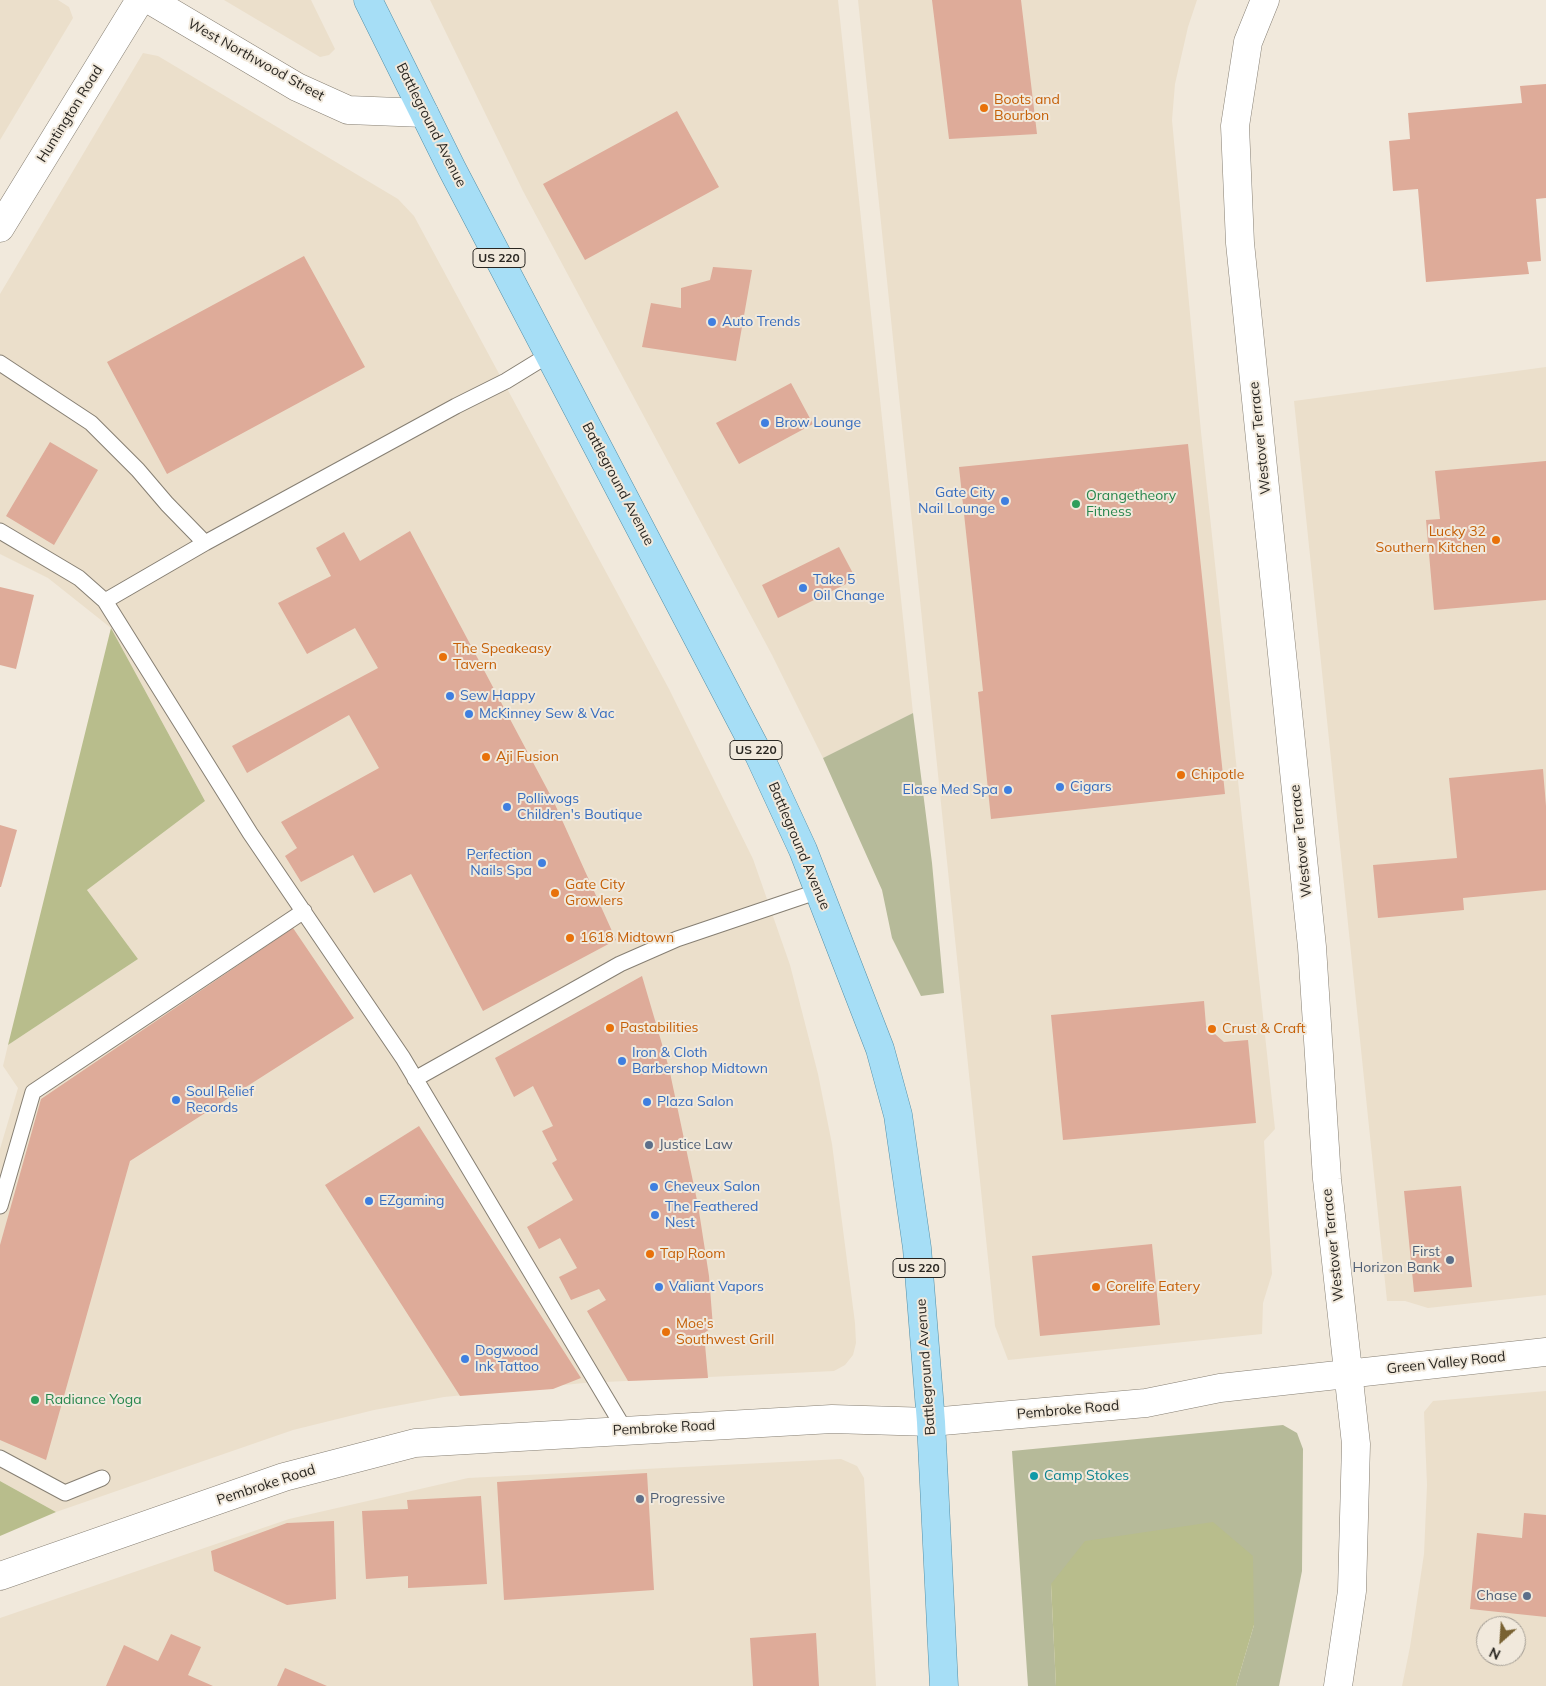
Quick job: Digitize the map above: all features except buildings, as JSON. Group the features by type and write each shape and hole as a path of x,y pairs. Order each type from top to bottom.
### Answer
{"main road":[{"name":"Huntington Road","path":"0,228 140,0"},
{"name":"West Northwood Street","path":"150,0 297,86 348,110 424,113"},
{"name":"Battleground Avenue","path":"368,0 424,113 759,755 803,850 880,1049 898,1115 917,1248 930,1422 944,1686"},
{"name":"Westover Terrace","path":"1264,0 1248,42 1235,126 1240,243 1312,947 1327,1178 1346,1375 1356,1444 1352,1591 1338,1686"},
{"name":"Green Valley Road","path":"1346,1375 1546,1352"},
{"name":"Pembroke Road","path":"0,1576 284,1477 415,1443 832,1419 930,1422 1146,1403 1220,1388 1346,1375"}],"lane":[{"path":"105,601 205,543 456,406 506,381 550,354"},
{"path":"0,363 90,422 138,470 167,504 205,543"},
{"path":"0,531 79,578 105,601 250,833 415,1078 625,1430"},
{"path":"415,1078 620,964 677,939 819,891"},
{"path":"0,1206 33,1092 304,911"},
{"path":"0,1458 66,1492 102,1478"}],"shaded area":[{"path":"0,0 58,0 69,7 73,18 0,140"},
{"path":"224,0 311,0 335,49 329,55 320,57"},
{"path":"430,0 838,0 913,713 823,758 772,655 523,191"},
{"path":"858,0 1197,0 1188,27 1175,84 1172,120 1201,432 1275,1129 1264,1141 1272,1274 1263,1303 1262,1334 1008,1360 995,1326"},
{"path":"143,53 158,56 398,199 414,216 669,689 753,859 790,965 818,1074 832,1144 855,1323 856,1343 853,1355 845,1365 834,1371 584,1383 444,1397 374,1410 293,1430 56,1512 0,1481 0,1149 18,1088 3,1066 8,1045 138,959 87,890 205,801 111,628 48,578 0,554 0,294"},
{"path":"1546,367 1546,1295 1428,1308 1405,1301 1387,1301 1294,401"},
{"path":"1546,1391 1546,1686 1402,1686 1424,1554 1427,1485 1424,1412 1433,1401"},
{"path":"841,1459 857,1466 864,1478 876,1686 0,1686 0,1618 289,1519 468,1478"}],"green space":[{"path":"111,628 205,801 87,890 138,959 8,1045"},
{"path":"913,713 932,863 944,993 921,996 892,938 882,890 823,758"},
{"path":"1283,1425 1297,1433 1303,1449 1302,1571 1279,1686 1236,1686 1254,1625 1051,1584 1056,1686 1028,1686 1012,1451"},
{"path":"0,1481 56,1512 0,1536"},
{"path":"1213,1522 1253,1556 1254,1625 1236,1686 1056,1686 1051,1584 1085,1541"}],"place":[{"name":"Boots and Bourbon","path":"984,108"},
{"name":"Auto Trends","path":"712,322"},
{"name":"Brow Lounge","path":"765,423"},
{"name":"Gate City Nail Lounge","path":"1005,501"},
{"name":"Orangetheory Fitness","path":"1076,504"},
{"name":"Lucky 32 Southern Kitchen","path":"1496,540"},
{"name":"Take 5 Oil Change","path":"803,588"},
{"name":"The Speakeasy Tavern","path":"443,657"},
{"name":"Sew Happy","path":"450,696"},
{"name":"McKinney Sew & Vac","path":"469,714"},
{"name":"Aji Fusion","path":"486,757"},
{"name":"Chipotle","path":"1181,775"},
{"name":"Cigars","path":"1060,787"},
{"name":"Elase Med Spa","path":"1008,790"},
{"name":"Polliwogs Children's Boutique","path":"507,807"},
{"name":"Perfection Nails Spa","path":"542,863"},
{"name":"Gate City Growlers","path":"555,893"},
{"name":"1618 Midtown","path":"570,938"},
{"name":"Pastabilities","path":"610,1028"},
{"name":"Crust & Craft","path":"1212,1029"},
{"name":"Iron & Cloth Barbershop Midtown","path":"622,1061"},
{"name":"Soul Relief Records","path":"176,1100"},
{"name":"Plaza Salon","path":"647,1102"},
{"name":"Justice Law","path":"649,1145"},
{"name":"Cheveux Salon","path":"654,1187"},
{"name":"EZgaming","path":"369,1201"},
{"name":"The Feathered Nest","path":"655,1215"},
{"name":"Tap Room","path":"650,1254"},
{"name":"First Horizon Bank","path":"1450,1260"},
{"name":"Valiant Vapors","path":"659,1287"},
{"name":"Corelife Eatery","path":"1096,1287"},
{"name":"Moe's Southwest Grill","path":"666,1332"},
{"name":"Dogwood Ink Tattoo","path":"465,1359"},
{"name":"Radiance Yoga","path":"35,1400"},
{"name":"Camp Stokes","path":"1034,1476"},
{"name":"Progressive","path":"640,1499"},
{"name":"Chase","path":"1527,1596"}]}
